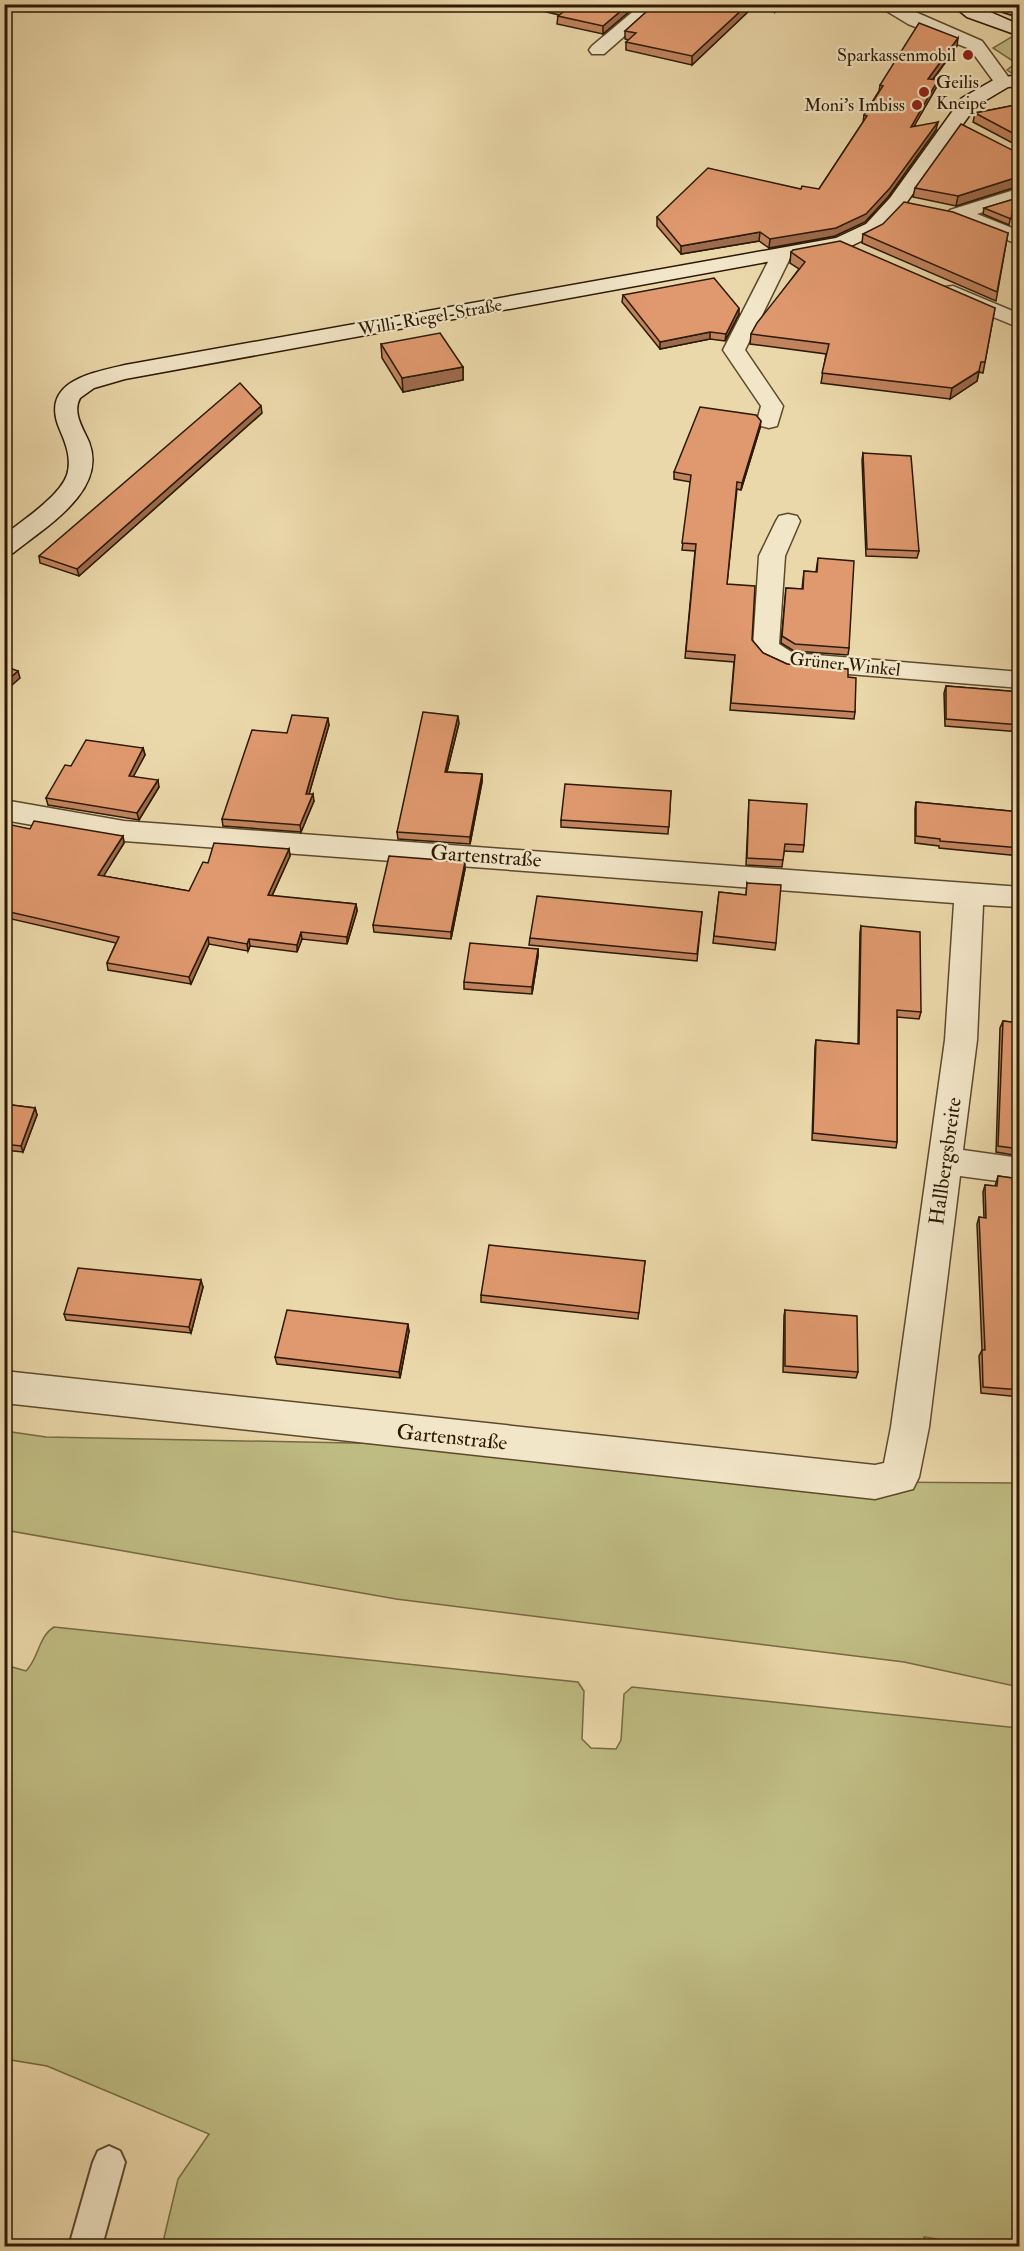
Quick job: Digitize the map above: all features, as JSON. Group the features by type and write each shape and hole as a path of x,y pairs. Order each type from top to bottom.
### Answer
{"street":[{"path":"598,50 653,4"},
{"path":"883,4 914,20 976,45 1011,81"},
{"path":"959,4 973,13 1020,31"},
{"name":"Willi-Riegel-Straße","path":"4,548 63,497 79,477 80,451 65,411 68,398 80,387 125,372 842,243 873,228 907,204 966,127 969,102 1011,81"},
{"path":"1020,194 947,212 1020,239"},
{"path":"842,243 863,252"},
{"path":"769,421 772,406 734,350 782,254"},
{"path":"936,285 1020,322"},
{"name":"Grüner Winkel","path":"788,521 772,556 766,647 787,661 1020,680"},
{"name":"Gartenstraße","path":"4,810 124,831 524,859 969,894"},
{"path":"969,894 1020,897"},
{"name":"Hallbergsbreite","path":"900,1478 910,1427 961,1040 969,894"},
{"path":"944,1161 1020,1171"},
{"name":"Gartenstraße","path":"4,1387 875,1482 900,1478"}],"lane":[{"path":"85,2247 109,2162"}],"shaded area":[{"path":"1013,36 1019,39 1020,72 1013,74 1007,70 1016,63 993,48"},
{"path":"5,1431 46,1437 402,1444 875,1482 1019,1483 1019,1687 904,1662 396,1599 5,1530"},
{"path":"54,1627 578,1682 584,1691 582,1739 591,1748 616,1749 621,1740 624,1694 632,1687 1019,1728 1019,2246 981,2246 924,2237 925,2246 162,2246 178,2179 209,2134 47,2066 5,2059 5,1665 26,1671 45,1636"}],"building":[{"path":"548,4 629,4 603,26 558,16 567,9"},
{"path":"655,4 748,4 692,56 626,42 636,33 625,31"},
{"path":"919,23 958,38 928,79 938,80 911,127 938,122 890,188 866,214 836,228 770,239 760,232 681,246 657,217 708,168 801,189 802,186 819,189 867,116 864,115 883,86 880,85"},
{"path":"1020,104 1020,137 975,113"},
{"path":"961,124 1020,154 1018,177 958,196 915,188"},
{"path":"1014,199 1011,219 984,208"},
{"path":"904,202 953,212 1008,233 997,292 863,234 883,224"},
{"path":"840,241 995,308 985,362 981,362 979,371 952,388 822,373 829,344 751,334 757,323 805,262 791,252"},
{"path":"714,278 739,308 726,334 710,332 660,342 623,295"},
{"path":"440,333 463,367 402,378 381,344"},
{"path":"240,383 261,406 77,569 39,556"},
{"path":"700,407 756,415 761,421 742,483 737,482 727,584 755,586 752,640 763,653 787,664 848,669 848,677 856,678 855,712 731,703 735,655 686,651 696,544 682,543 691,475 674,472"},
{"path":"863,453 911,456 919,551 867,549"},
{"path":"818,558 854,561 849,648 795,644 782,636 786,588 803,589 804,571 817,572"},
{"path":"4,666 18,671 4,683"},
{"path":"946,686 1020,692 1020,725 946,719"},
{"path":"423,712 458,716 445,772 482,774 470,837 397,832"},
{"path":"292,715 328,718 306,794 313,794 300,825 222,819 252,730 287,733"},
{"path":"86,740 143,748 129,776 158,780 137,813 46,798 65,765 71,766"},
{"path":"565,784 671,791 669,827 561,820"},
{"path":"749,800 807,804 804,845 785,844 783,860 747,858"},
{"path":"916,802 1020,812 1020,848 940,841 940,839 916,836"},
{"path":"34,821 123,836 98,875 189,891 203,862 208,863 214,843 289,849 268,895 356,904 347,937 301,932 297,945 249,939 247,944 208,937 189,977 107,963 119,937 10,912 4,920 4,828 7,824 30,829"},
{"path":"389,856 465,862 451,932 373,925"},
{"path":"747,883 781,885 776,943 714,936 719,892 746,895"},
{"path":"537,896 702,912 697,954 530,938"},
{"path":"861,926 920,932 921,1012 897,1010 897,1142 813,1133 816,1040 859,1044"},
{"path":"470,943 538,949 532,987 464,982"},
{"path":"1003,1021 1020,1023 1020,1149 998,1146"},
{"path":"4,1104 35,1108 21,1146 4,1144"},
{"path":"998,1176 1020,1179 1020,1390 983,1387 982,1350 985,1350 979,1217 986,1218 985,1185 997,1186"},
{"path":"4,1211 9,1211 4,1223"},
{"path":"489,1245 645,1261 639,1313 481,1295"},
{"path":"78,1268 201,1280 189,1327 64,1314"},
{"path":"287,1310 408,1324 399,1372 275,1357"},
{"path":"785,1310 857,1316 858,1372 785,1366"}],"place":[{"name":"Sparkassenmobil","path":"968,55"},
{"name":"Geilis Kneipe","path":"924,92"},
{"name":"Moni's Imbiss","path":"917,105"}]}
